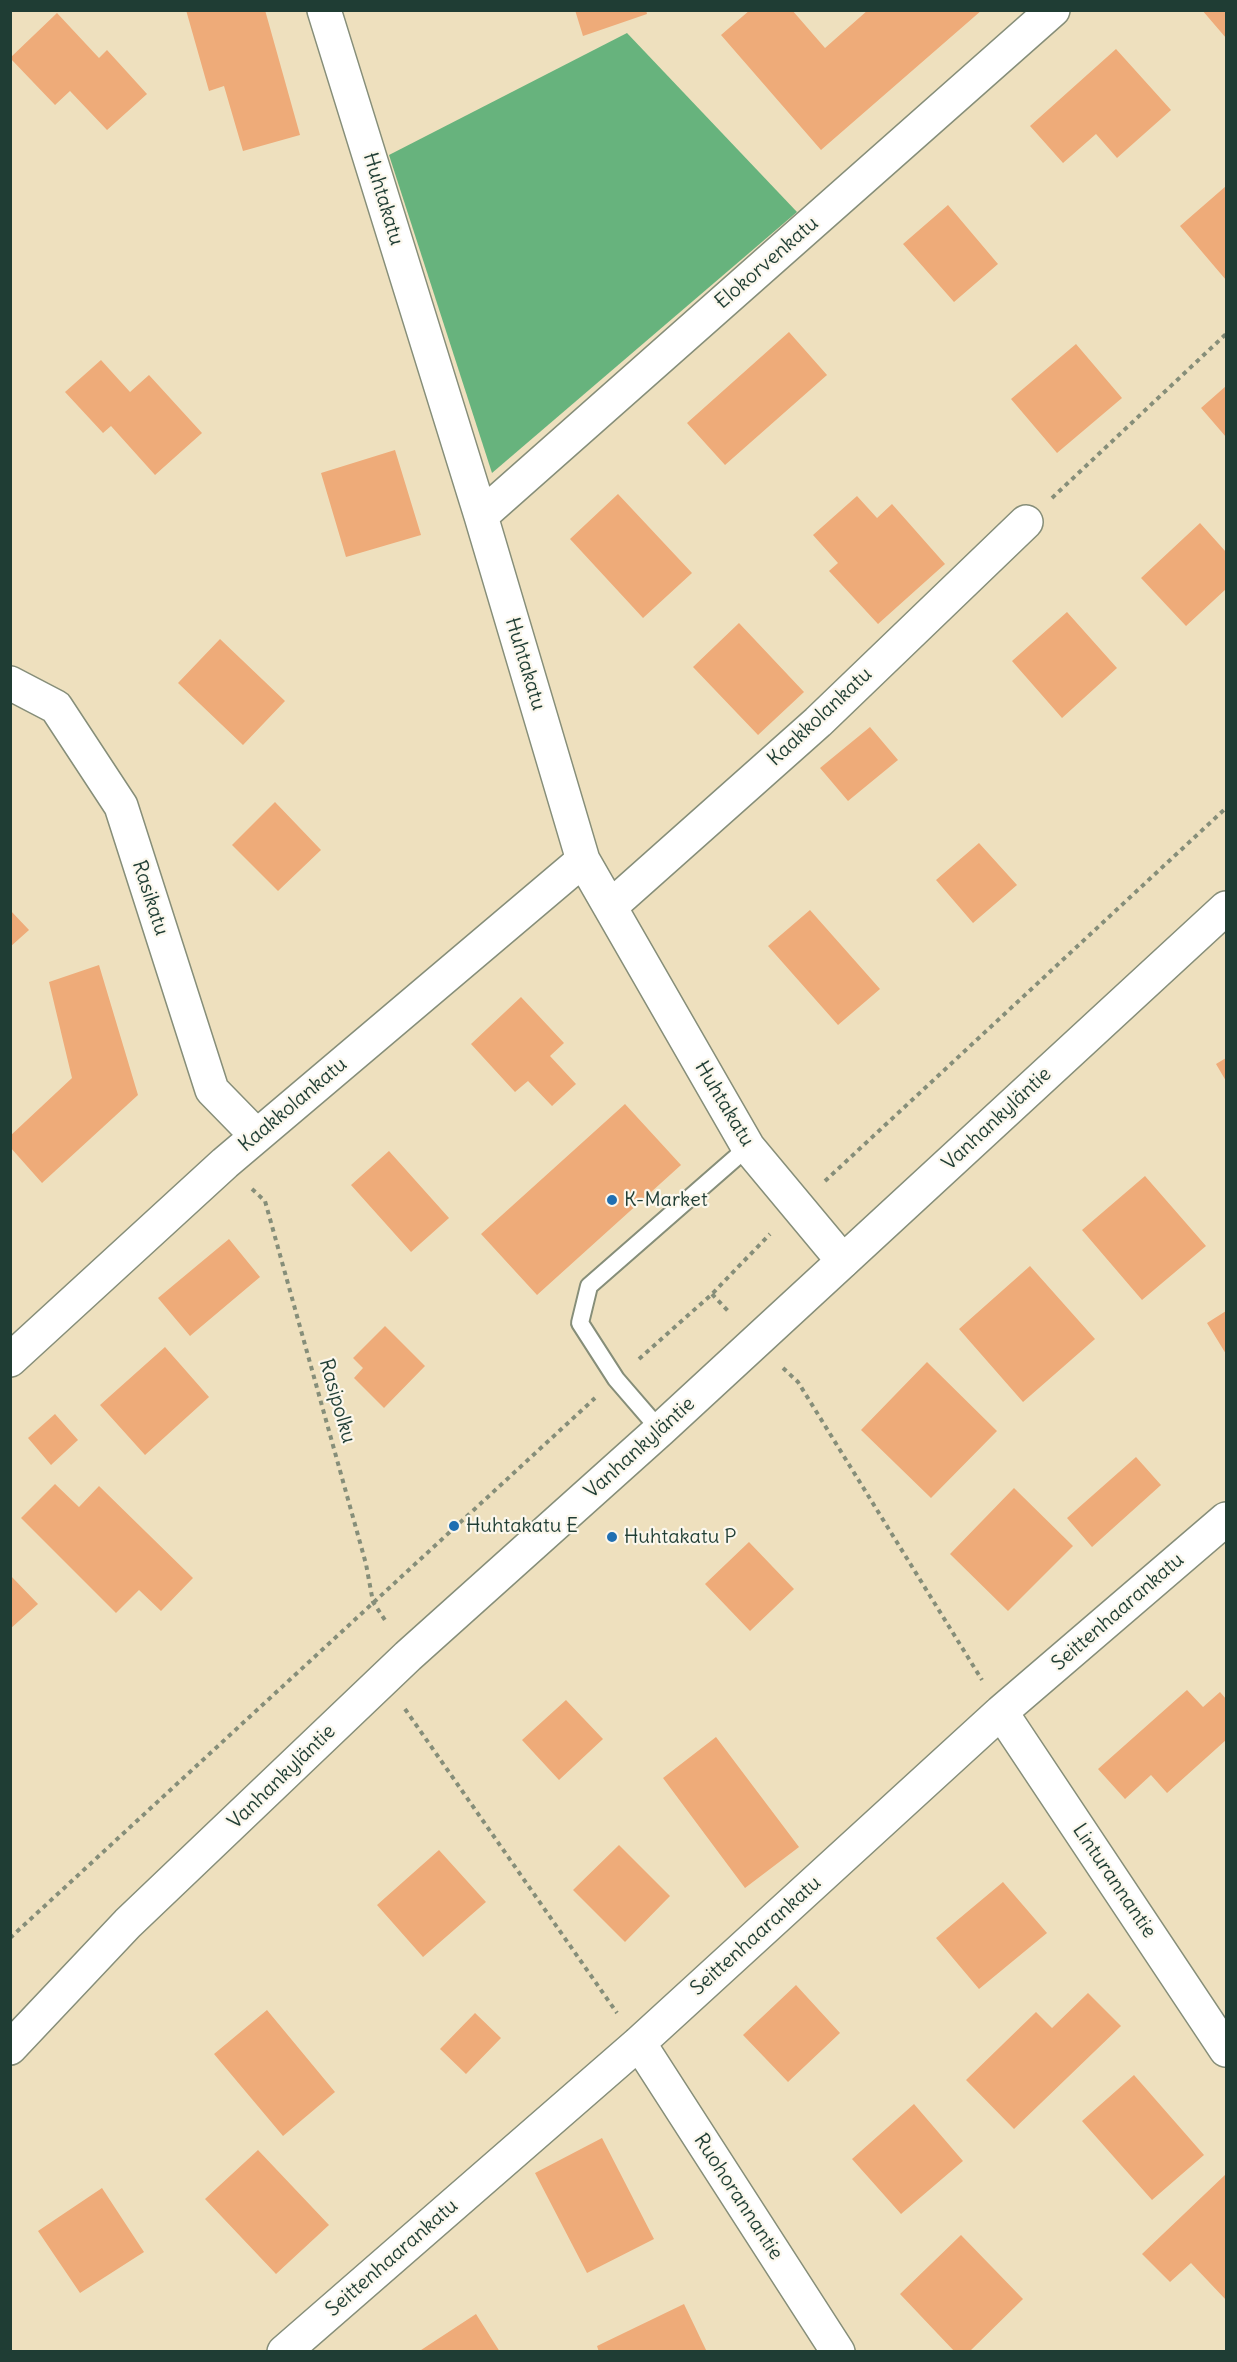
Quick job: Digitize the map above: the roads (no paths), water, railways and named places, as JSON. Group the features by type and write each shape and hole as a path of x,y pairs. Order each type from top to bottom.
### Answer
{"street":[{"name":"Huhtakatu","path":"324,10 481,516 583,860 748,1147 843,1261"},
{"name":"Elokorvenkatu","path":"481,516 1053,10"},
{"name":"Kaakkolankatu","path":"610,907 818,722 1026,522"},
{"name":"Rasikatu","path":"10,683 56,707 121,806 212,1090 256,1136"},
{"name":"Kaakkolankatu","path":"10,1360 225,1162 583,860"},
{"name":"Vanhankyläntie","path":"10,2048 128,1923 408,1656 660,1430 1227,908"},
{"name":"Seittenhaarankatu","path":"284,2352 639,2043 1001,1712 1227,1519"},
{"name":"Linturannantie","path":"1001,1712 1227,2050"},
{"name":"Ruohorannantie","path":"639,2043 838,2352"}],"lane":[{"path":"660,1430 616,1379 580,1323 589,1286 748,1147"}],"place":[{"name":"K-Market","path":"612,1200"},
{"name":"Huhtakatu E","path":"454,1526"},
{"name":"Huhtakatu P","path":"612,1537"}]}
